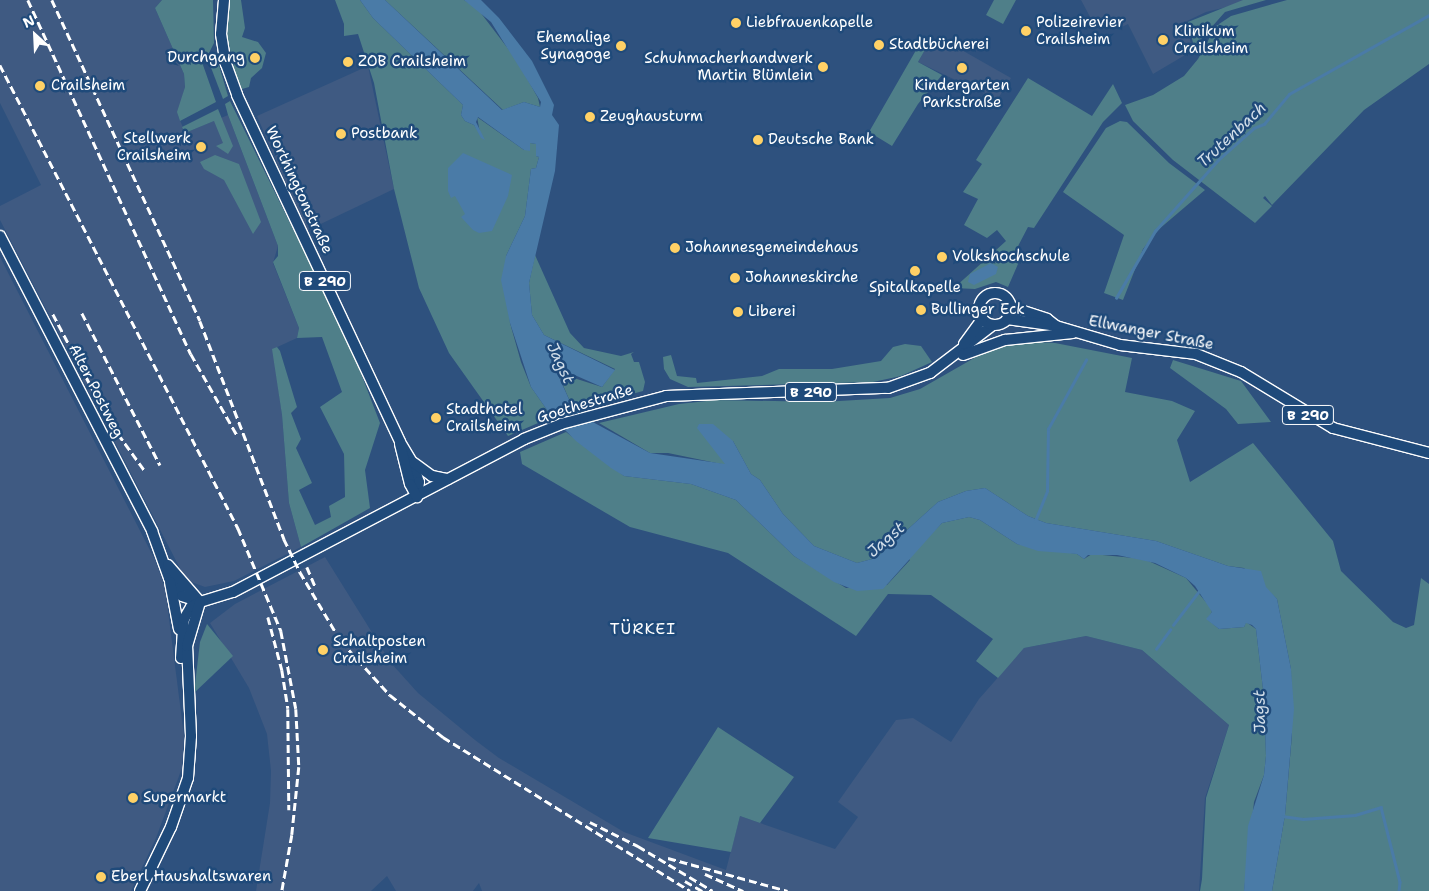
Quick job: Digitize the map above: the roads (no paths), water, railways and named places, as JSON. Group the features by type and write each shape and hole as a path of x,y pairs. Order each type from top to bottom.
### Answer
{"main road":[{"name":"Worthingtonstraße","path":"224,0 221,34 226,64 237,95 400,442 412,462 419,482 418,497"},
{"name":"Alter Postweg","path":"0,236 165,560 200,602"},
{"name":"B 290","path":"982,319 979,307 988,294 1002,294 1011,307"},
{"path":"1007,319 1011,307"},
{"name":"Ellwanger Straße","path":"1011,307 1047,319 1056,326"},
{"path":"982,319 993,325"},
{"name":"Goethestraße","path":"951,360 982,319"},
{"name":"B 290","path":"993,325 1007,319"},
{"name":"Ellwanger Straße","path":"1007,319 1056,326 1074,333 1120,345 1196,354 1214,360 1333,428 1429,453"},
{"name":"Goethestraße","path":"200,602 233,592 418,497 524,439 561,424 666,396 723,392 867,392 916,380 951,360 993,325"},
{"name":"B 290","path":"951,360 1005,340 1074,333"},
{"name":"Worthingtonstraße","path":"400,442 410,484 418,497"},
{"name":"Worthingtonstraße","path":"412,462 432,476 448,479"},
{"name":"Alter Postweg","path":"165,560 169,578 186,598 200,602"},
{"path":"169,578 180,640 182,674 190,722"},
{"path":"180,640 188,611 200,602"},
{"path":"140,891 184,792 191,751 187,646 200,602"}],"water":[{"name":"Jagst","path":"360,0 385,0 502,110 524,102 540,107 541,102 491,22 464,0 481,0 499,18 532,61 554,105 552,115 559,125 555,171 529,283 532,315 544,335 615,370 602,387 554,366 572,406 589,420 650,453 725,464 697,428 699,424 713,424 733,441 751,474 760,480 783,514 814,546 857,563 876,558 938,502 966,491 985,488 1028,516 1046,523 1156,541 1228,566 1261,571 1266,587 1277,599 1291,669 1294,709 1285,815 1272,891 1244,891 1248,826 1264,775 1266,756 1264,698 1256,629 1252,625 1246,623 1244,627 1219,629 1206,619 1212,612 1195,586 1186,578 1155,563 1117,555 1088,555 1084,559 1077,554 1038,551 1017,544 980,520 969,517 942,523 883,589 857,591 834,582 794,556 736,500 691,484 624,476 611,468 576,441 552,417 531,387 510,323 501,280 506,256 525,216 531,169 536,168 539,157 536,156 536,144 530,143 530,151 524,150 478,117 476,122 485,140 481,138 474,125 465,121 461,115 463,105 373,18"},
{"path":"463,153 512,175 508,196 492,231 479,233 473,230 461,217 465,214 455,196 451,198 448,191 448,168"},
{"path":"991,263 998,267 996,274 974,285 968,282 970,274"}],"waterway":[{"name":"Trutenbach","path":"1116,298 1155,231 1218,160 1254,128 1264,124 1289,94 1429,15"},
{"name":"Trutenbach","path":"1035,521 1047,491 1048,429 1086,360"},
{"path":"1173,625 1199,591"},
{"path":"1156,649 1170,630"},
{"path":"1282,816 1303,819 1355,815 1381,807 1400,882 1399,891"}],"railway":[{"path":"28,0 191,354 237,435"},
{"path":"52,0 200,321 284,539 300,572 341,641 390,695 443,737 690,891"},
{"path":"0,65 238,528 281,631 296,709 299,767 292,835 282,891"},
{"path":"82,313 160,465"},
{"path":"53,314 111,424 145,471"},
{"path":"307,567 315,586"},
{"path":"268,617 282,670 288,709 289,810"},
{"path":"590,822 638,846 713,891"},
{"path":"668,858 788,891"},
{"path":"705,874 743,891"},
{"path":"685,881 702,891"}],"place":[{"name":"Liebfrauenkapelle","path":"736,23"},
{"name":"Polizeirevier Crailsheim","path":"1026,31"},
{"name":"Klinikum Crailsheim","path":"1163,40"},
{"name":"Stadtbücherei","path":"879,45"},
{"name":"Ehemalige Synagoge","path":"621,46"},
{"name":"Durchgang","path":"255,58"},
{"name":"ZOB Crailsheim","path":"348,62"},
{"name":"Schuhmacherhandwerk Martin Blümlein","path":"823,67"},
{"name":"Kindergarten Parkstraße","path":"962,68"},
{"name":"Crailsheim","path":"40,86"},
{"name":"Zeughausturm","path":"590,117"},
{"name":"Postbank","path":"341,134"},
{"name":"Deutsche Bank","path":"758,140"},
{"name":"Stellwerk Crailsheim","path":"201,147"},
{"name":"Johannesgemeindehaus","path":"675,248"},
{"name":"Volkshochschule","path":"942,257"},
{"name":"Spitalkapelle","path":"915,271"},
{"name":"Johanneskirche","path":"735,278"},
{"name":"Bullinger Eck","path":"921,310"},
{"name":"Liberei","path":"738,312"},
{"name":"Stadthotel Crailsheim","path":"436,418"},
{"name":"Schaltposten Crailsheim","path":"323,650"},
{"name":"Supermarkt","path":"133,798"},
{"name":"Eberl Haushaltswaren","path":"101,877"}],"district":[{"name":"TÜRKEI","path":"643,629"}]}
